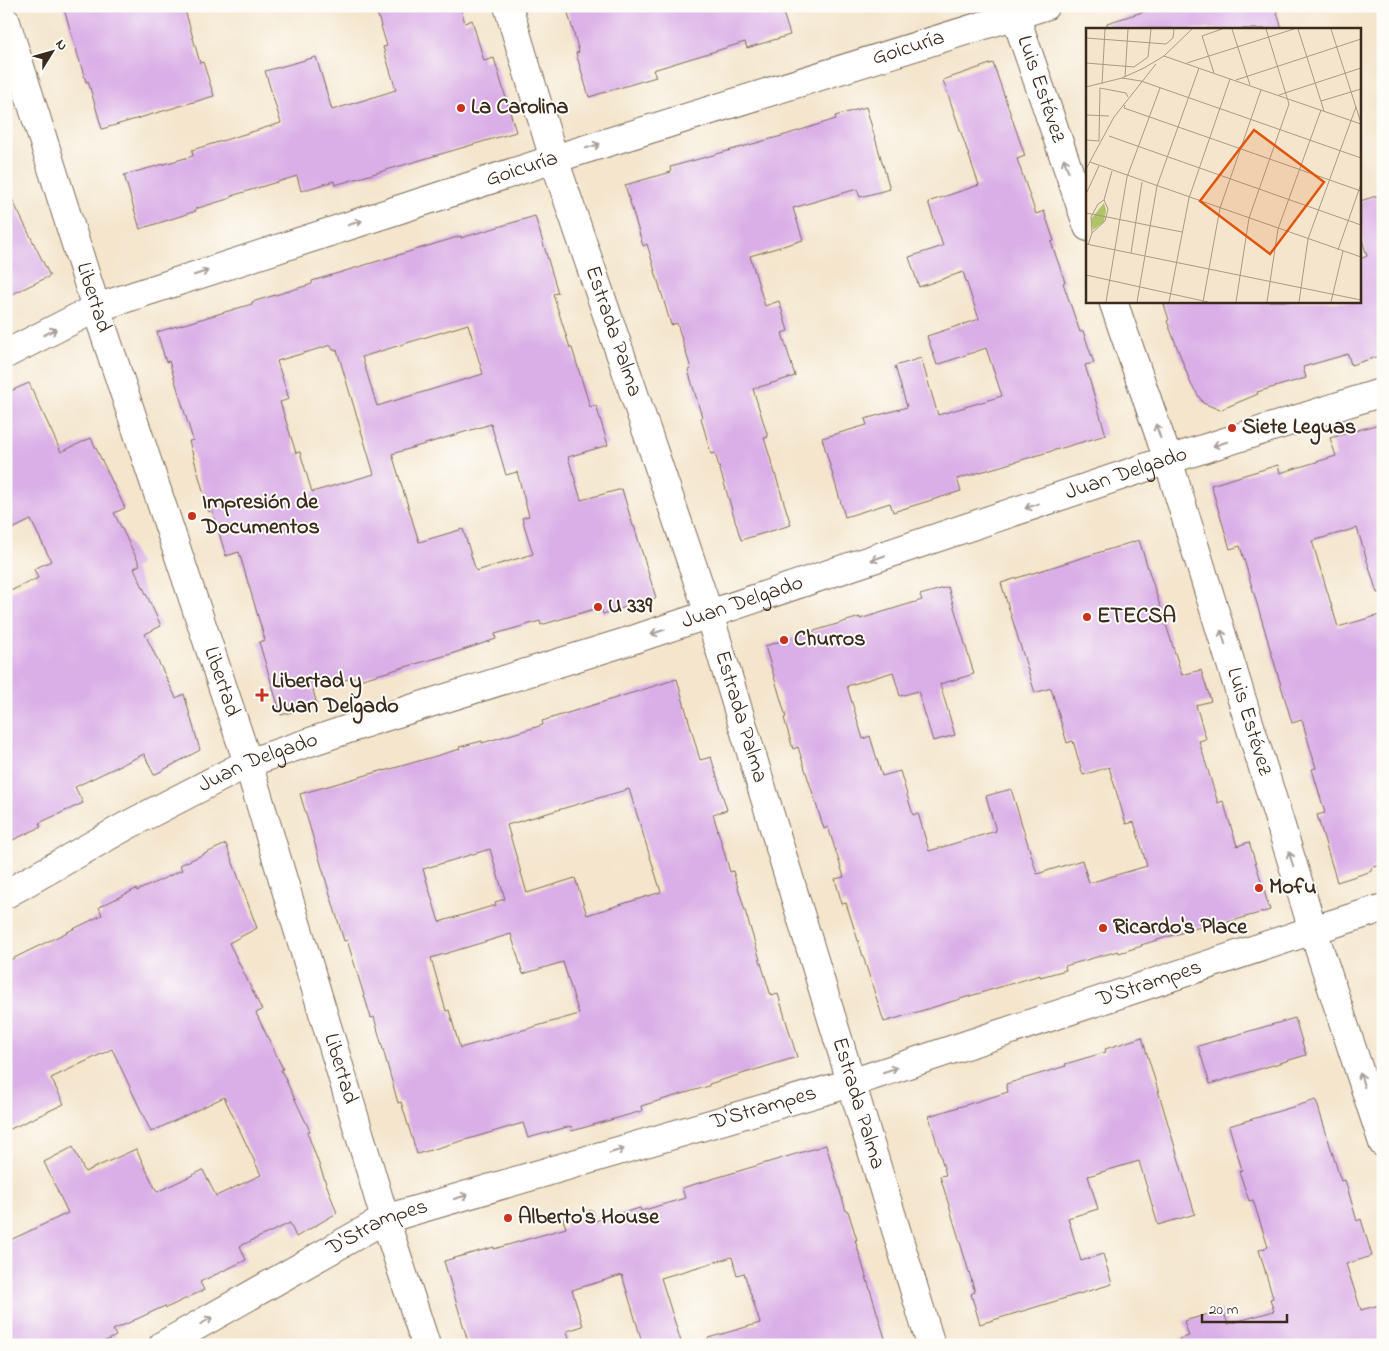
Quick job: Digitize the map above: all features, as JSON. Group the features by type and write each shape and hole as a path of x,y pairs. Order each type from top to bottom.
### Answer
{"street":[{"name":"Estrada Palma","path":"508,6 554,158 709,614 931,1345"},
{"name":"Goicuría","path":"6,354 96,308 554,158 1013,11 1045,6"},
{"name":"Luis Estévez","path":"1013,11 1086,221"},
{"name":"Libertad","path":"6,22 96,308 248,763 384,1220 426,1345"},
{"name":"Luis Estévez","path":"1113,302 1168,460 1313,930 1383,1143"},
{"name":"Juan Delgado","path":"6,894 126,826 248,763 370,722 632,640 1168,460 1383,392"},
{"name":"D'Strampes","path":"163,1345 384,1220 851,1083 1383,908"}],"building":[{"path":"63,6 184,6 200,63 203,62 214,96 102,129"},
{"path":"375,6 460,6 465,23 472,20 484,61 494,58 516,132 335,185 334,181 301,191 297,176 231,196 231,198 195,209 196,211 140,229 124,175 193,156 192,150 281,123 265,71 316,57 332,110 396,90 383,47 387,46"},
{"path":"566,6 781,6 790,35 747,48 745,42 653,70 656,77 589,97 576,53 579,52"},
{"path":"1162,6 1275,6 1282,28 1108,28 1107,23"},
{"path":"993,63 1025,156 1017,159 1036,214 1044,211 1054,241 1051,242 1065,282 1063,283 1080,332 1083,331 1094,363 1085,365 1106,435 957,479 961,491 893,512 890,503 845,517 822,438 867,425 865,419 907,407 895,366 921,358 938,415 1002,396 986,348 937,365 927,336 979,319 963,272 919,287 909,257 943,246 928,202 979,185 943,80"},
{"path":"866,107 890,189 860,197 857,189 793,208 803,240 750,256 765,306 779,301 788,331 782,333 795,376 753,389 768,437 764,438 791,525 741,540 715,453 711,454 688,370 691,369 677,323 671,325 647,244 643,246 625,185 671,172 670,167 785,135 836,119 835,116"},
{"path":"6,187 50,276 6,297"},
{"path":"1383,194 1383,355 1351,365 1348,354 1303,367 1306,378 1257,392 1258,394 1220,410 1203,403 1191,384 1167,321 1169,320 1163,302 1362,302 1362,258 1367,256 1362,240 1362,200"},
{"path":"535,216 558,293 553,294 570,348 572,348 590,407 596,405 608,445 568,457 581,500 622,489 656,598 603,614 601,607 541,625 540,621 495,634 496,639 451,654 359,680 358,676 313,690 317,705 281,715 259,642 265,640 239,552 226,556 212,510 209,512 189,441 193,440 169,361 166,362 157,332 252,304 252,302 312,284 312,281 461,236 461,238","holes":["468,324 483,374 377,406 362,357","331,345 333,350 337,350 374,474 312,492 300,452 296,453 280,402 289,399 277,361","491,424 506,475 517,472 529,516 522,518 533,554 476,571 463,529 419,542 392,454"]},
{"path":"29,383 61,452 91,438 125,508 114,513 140,565 134,568 161,626 145,634 176,698 184,694 200,750 154,775 144,754 75,787 83,803 39,823 41,827 6,843 6,593 38,578 34,569 51,561 31,520 6,532 6,393"},
{"path":"1383,423 1383,592 1377,593 1357,528 1312,541 1338,627 1383,614 1383,864 1371,868 1372,871 1337,882 1317,815 1325,813 1312,769 1316,768 1302,720 1292,723 1240,546 1230,549 1211,485 1278,465 1280,473 1336,456 1330,438"},
{"path":"1139,540 1182,675 1201,670 1211,701 1196,705 1206,739 1199,741 1218,803 1223,801 1237,846 1249,842 1270,910 1218,925 1217,922 1119,953 1118,951 1065,966 1066,970 1040,977 1040,975 884,1022 846,903 842,904 835,879 844,877 828,827 824,829 798,747 793,749 784,718 786,717 765,646 922,600 920,595 948,587 974,674 940,684 955,735 933,741 918,691 900,696 893,672 847,686 863,739 870,736 882,776 900,771 913,815 918,813 929,851 996,831 986,796 1011,789 1037,874 1082,860 1089,883 1147,866 1134,822 1126,824 1109,767 1083,775 1073,741 1067,743 1051,688 1035,693 1001,583"},
{"path":"677,679 700,760 711,757 727,810 713,814 730,872 733,871 771,996 778,994 797,1057 641,1106 642,1111 572,1131 571,1126 528,1138 523,1123 417,1154 401,1102 398,1103 374,1017 371,1018 347,940 344,941 300,794 460,749 459,747 482,741 482,743 543,725 542,721","holes":["629,789 661,892 587,915 575,878 527,893 507,825","490,849 505,899 495,902 496,905 439,922 423,869","511,934 523,974 563,962 579,1014 460,1048 449,1010 446,1011 431,958"]},
{"path":"226,844 257,928 229,943 262,1010 256,1013 310,1131 307,1132 337,1213 296,1237 290,1223 240,1246 246,1260 200,1282 204,1290 113,1330 116,1336 97,1345 14,1345 6,1328 6,1242 68,1213 44,1162 73,1147 85,1172 136,1149 157,1192 203,1170 216,1196 261,1175 224,1097 151,1132 112,1049 51,1078 64,1104 6,1131 6,962 102,915 99,907 182,870 180,865"},
{"path":"1295,1018 1306,1055 1210,1084 1198,1046"},
{"path":"1142,1037 1195,1214 1158,1225 1139,1161 1088,1176 1098,1209 1068,1218 1081,1261 1103,1254 1112,1284 980,1324 971,1294 975,1292 940,1176 946,1175 929,1116 1008,1092 1006,1084 1066,1066 1065,1064 1106,1052 1105,1049"},
{"path":"1316,1100 1341,1181 1345,1180 1357,1221 1361,1219 1372,1256 1346,1264 1361,1310 1383,1304 1383,1345 1180,1345 1179,1339 1189,1336 1184,1321 1223,1310 1228,1324 1274,1311 1270,1299 1273,1298 1259,1250 1268,1247 1253,1200 1249,1201 1239,1171 1242,1170 1229,1126"},
{"path":"826,1145 857,1240 855,1240 887,1345 709,1345 708,1338 760,1323 744,1273 737,1275 732,1257 661,1278 682,1345 643,1345 622,1275 572,1290 583,1326 567,1331 571,1345 469,1345 444,1261 566,1228 563,1219 592,1210 595,1221 640,1208 641,1211 685,1198 682,1188"}],"place":[{"name":"La Carolina","path":"461,108"},
{"name":"Siete Leguas","path":"1232,428"},
{"name":"Impresión de Documentos","path":"192,516"},
{"name":"U 339","path":"598,607"},
{"name":"ETECSA","path":"1087,617"},
{"name":"Churros","path":"784,640"},
{"name":"Libertad y Juan Delgado","path":"262,695"},
{"name":"Mofu","path":"1259,888"},
{"name":"Ricardo's Place","path":"1103,928"},
{"name":"Alberto's House","path":"508,1218"}]}
